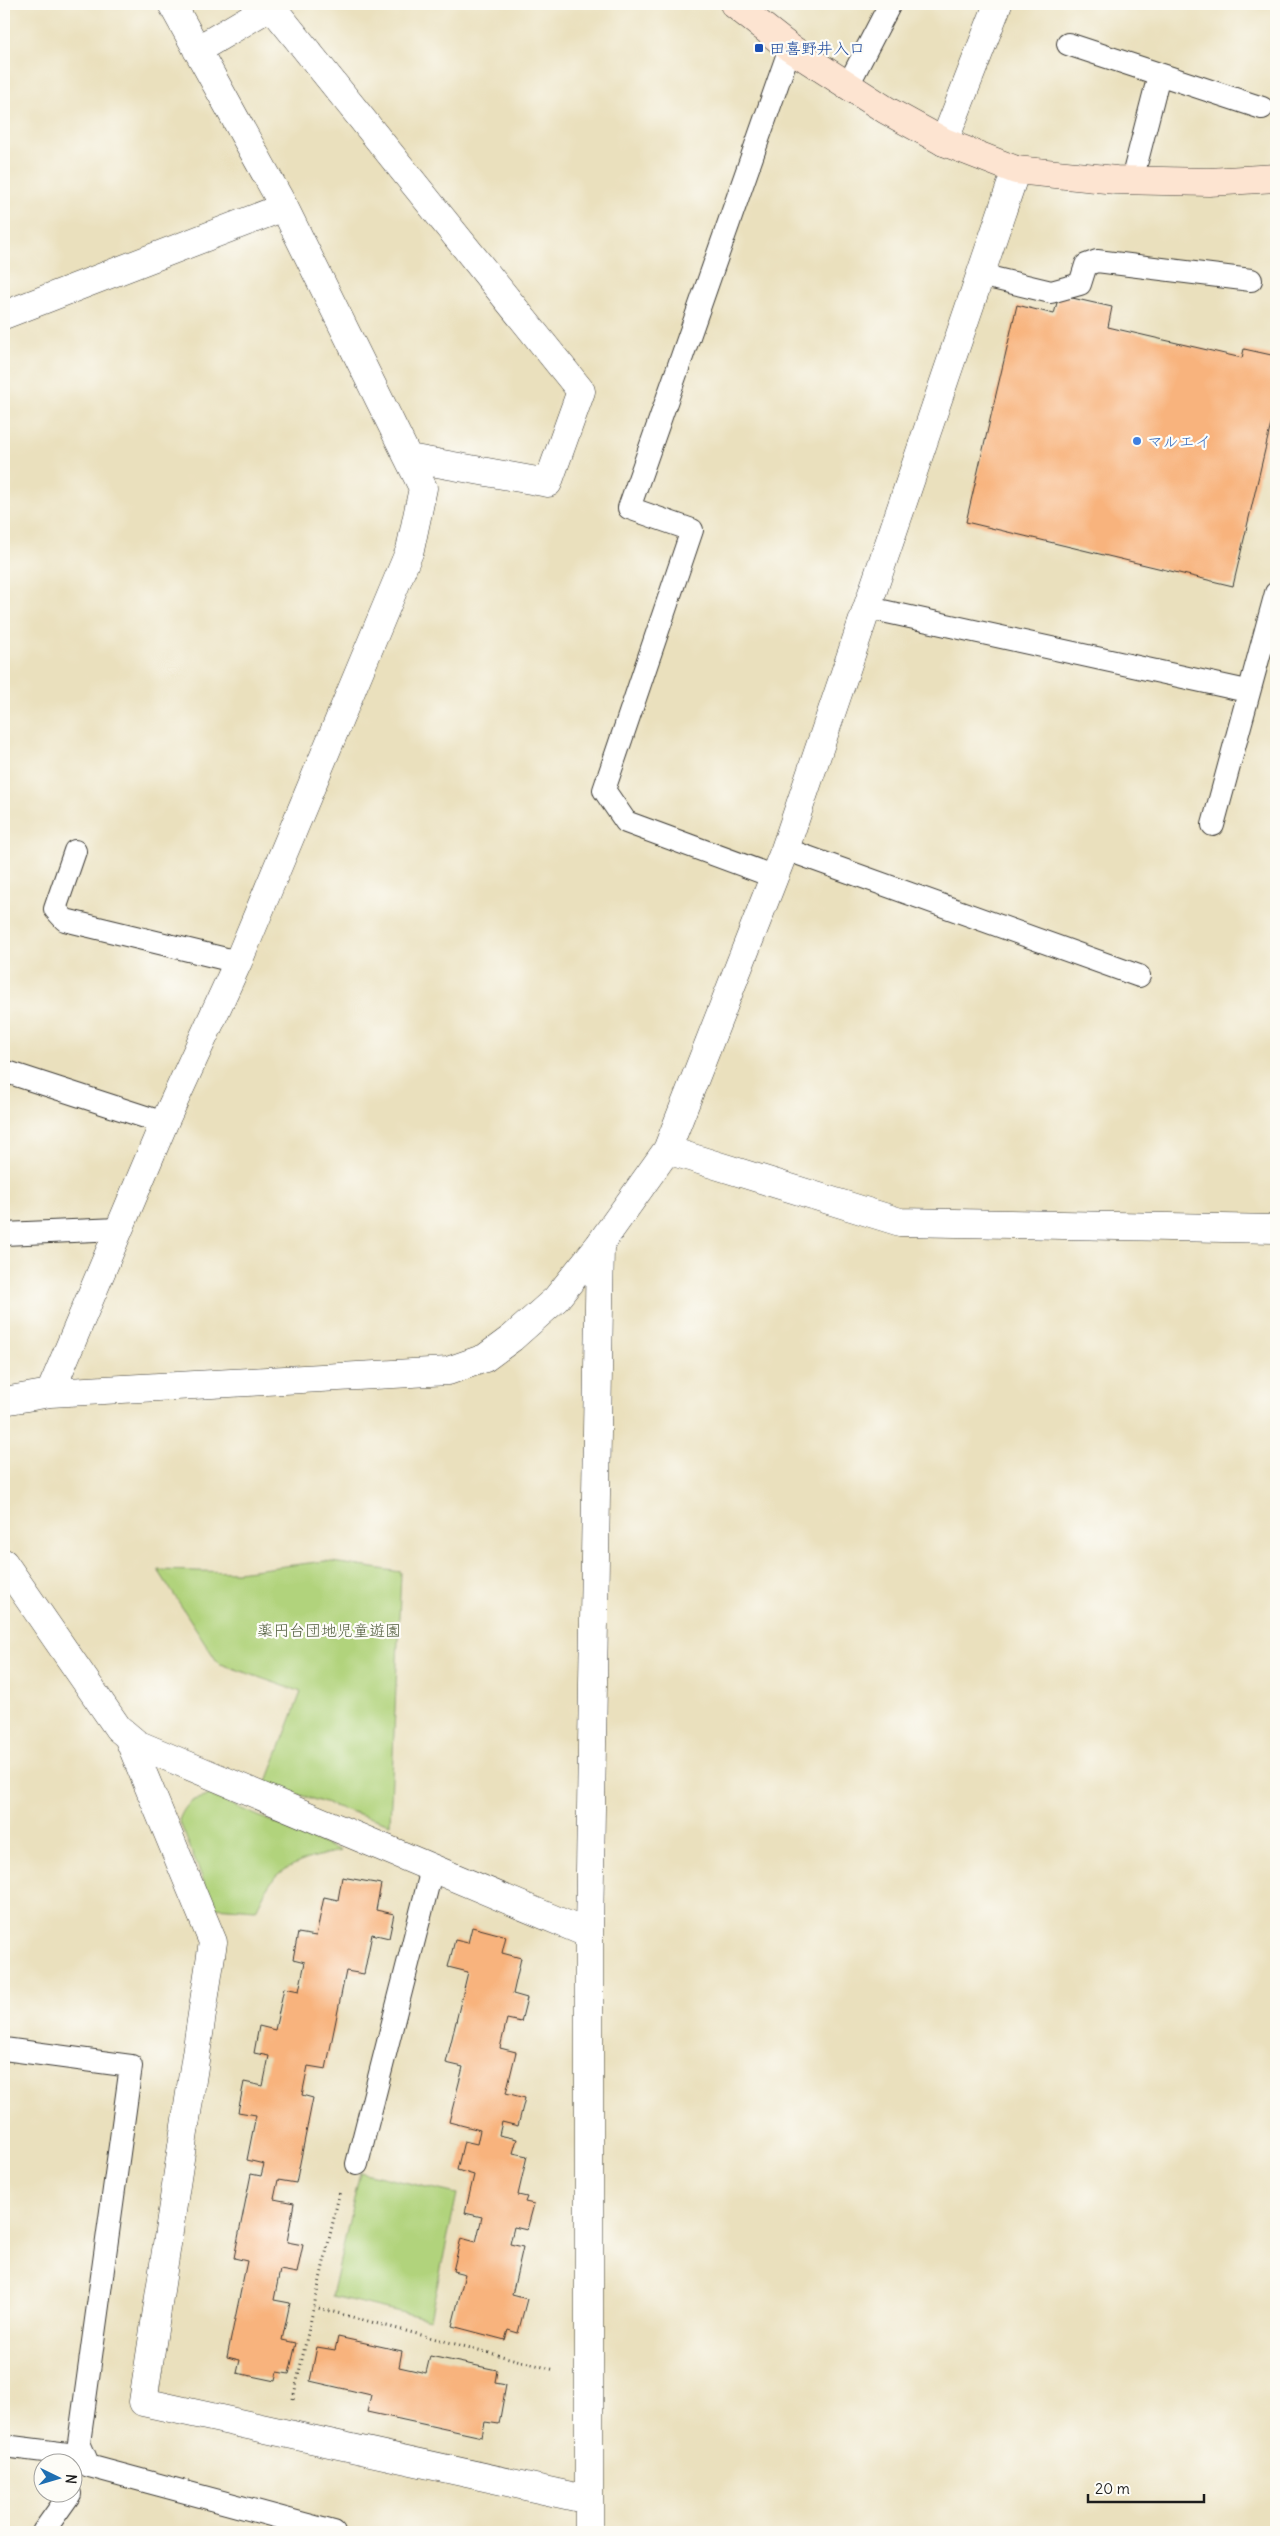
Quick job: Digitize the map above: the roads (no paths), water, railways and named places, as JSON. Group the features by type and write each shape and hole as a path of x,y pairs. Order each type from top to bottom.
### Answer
{"street":[{"path":"50,1393 164,1123 238,962 410,550 423,488 284,207 172,4"},
{"path":"734,4 790,48 848,86 944,142 1016,170 1132,180 1209,182 1276,178"},
{"path":"944,142 998,4"},
{"path":"197,50 271,6 582,391 548,483 409,458"},
{"path":"4,1401 50,1393 448,1371 485,1358 512,1338 556,1299 600,1244 668,1150 785,849 869,608 1016,170"},
{"path":"4,314 284,207"},
{"path":"668,1150 900,1222 1276,1229"},
{"path":"590,2532 588,1934 600,1244"},
{"path":"4,1562 118,1728 128,1737 146,1748 588,1934"},
{"path":"128,1737 213,1942 143,2402 590,2500"}],"lane":[{"path":"848,86 890,4"},
{"path":"1068,44 1262,108"},
{"path":"775,877 626,822 604,790 692,530 629,508 790,48"},
{"path":"1132,180 1159,75"},
{"path":"980,275 1051,292 1080,284 1086,265 1096,261 1251,280"},
{"path":"1212,825 1247,691 1276,592"},
{"path":"869,608 1247,691"},
{"path":"785,849 1139,976"},
{"path":"75,851 55,909 65,920 238,962"},
{"path":"4,1072 164,1123"},
{"path":"4,1234 118,1229"},
{"path":"357,2164 432,1869"},
{"path":"4,2049 131,2066 79,2443 87,2461"},
{"path":"4,2446 87,2461 334,2532"},
{"path":"82,2471 87,2461"},
{"path":"43,2532 63,2504"}],"place":[{"name":"田喜野井入口","path":"759,48"},
{"name":"マルエイ","path":"1137,441"}],"park label":[{"name":"薬円台団地児童遊園","path":"329,1630"}]}
